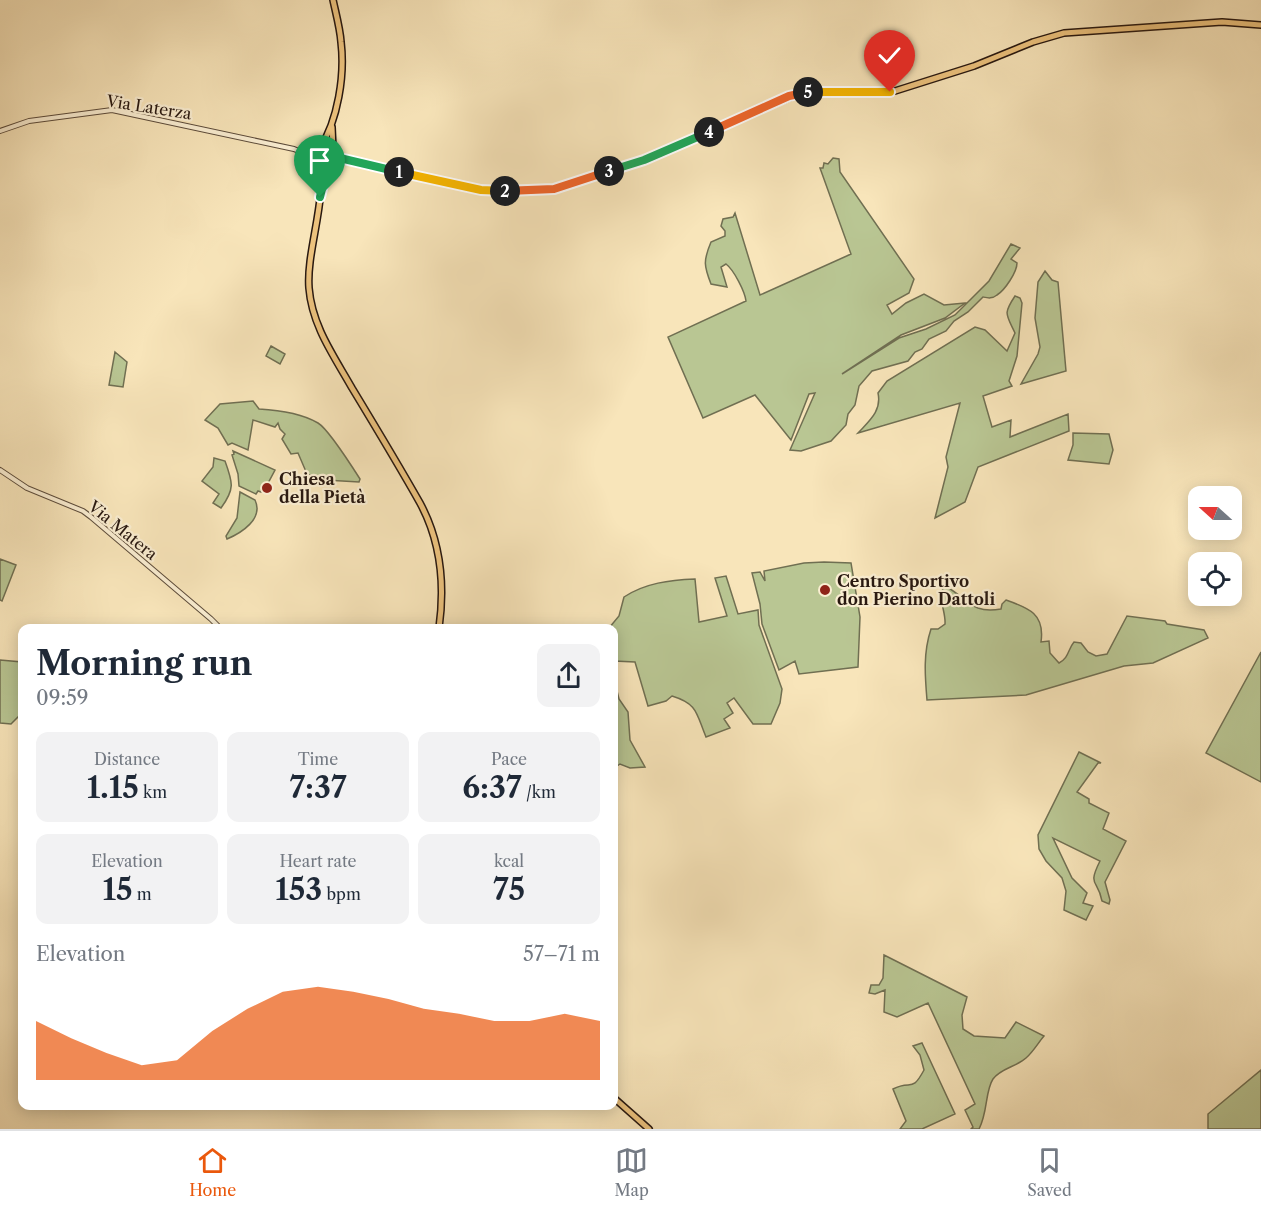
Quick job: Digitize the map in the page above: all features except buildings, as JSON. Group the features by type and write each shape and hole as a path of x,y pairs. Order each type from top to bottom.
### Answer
{"main road":[{"path":"320,197 335,156 332,132 341,77 342,51 333,0"},
{"path":"318,160 325,164 348,160 481,190 554,189 644,160 800,93 895,91 974,66 1033,42 1064,33 1222,22 1261,25"},
{"path":"334,113 327,136 316,154 320,170 320,197 309,280 314,314 324,339 415,493 430,524 440,566 438,624"},
{"path":"319,148 325,146 348,160"},
{"path":"618,1102 649,1129"}],"street":[{"name":"Via Laterza","path":"0,131 29,121 112,110 294,149"},
{"path":"294,149 319,148"},
{"path":"294,149 318,160"},
{"name":"Via Matera","path":"0,470 27,488 83,511 216,624"}],"green space":[{"path":"833,158 839,159 840,172 914,279 909,293 887,305 892,314 906,303 924,294 944,305 965,303 945,318 901,335 842,374 899,338 926,329 955,315 989,281 1011,244 1020,248 1011,259 1017,263 1015,271 1000,293 992,298 983,297 968,312 954,321 946,331 929,339 922,349 915,352 908,361 872,371 859,386 855,405 848,414 846,425 831,441 801,451 790,450 815,393 809,394 791,440 755,395 703,418 668,337 746,301 739,281 726,264 721,267 727,287 711,284 706,268 711,242 725,236 725,231 721,226 723,219 733,217 735,213 760,295 851,254 820,168 823,168 824,163 828,164"},
{"path":"1045,271 1052,280 1058,282 1066,371 1021,384 1040,347 1035,318 1038,282"},
{"path":"1015,296 1020,298 1022,303 1017,356 1009,381 1012,386 983,396 992,427 1011,420 1010,437 1068,414 1069,431 978,467 965,502 935,518 948,467 946,457 960,403 858,433 876,410 878,393 887,381 975,327 985,330 1007,351 1015,333 1007,311"},
{"path":"271,346 285,354 280,364 266,356"},
{"path":"115,352 127,362 123,387 109,385"},
{"path":"253,401 259,409 289,413 318,423 340,449 360,479 359,482 325,480 307,474 298,453 291,454 282,439 285,434 278,423 275,427 253,420 248,450 232,443 228,445 218,428 205,420 220,404"},
{"path":"1073,433 1109,434 1113,450 1109,464 1068,460 1073,445"},
{"path":"233,451 275,470 261,492 258,491 256,494 239,486"},
{"path":"214,458 225,461 231,481 231,491 221,508 213,503 219,494 202,481 213,467"},
{"path":"240,492 255,500 256,513 250,524 227,539 226,536 237,518"},
{"path":"0,559 16,565 2,601 0,600"},
{"path":"804,563 851,563 860,617 858,667 799,674 795,661 779,670 762,624 760,604 752,573 760,572 765,581 764,571"},
{"path":"726,576 738,614 758,610 759,625 782,689 780,703 771,724 753,724 734,698 727,703 733,713 724,719 730,728 706,737 695,710 687,702 672,696 666,701 648,706 635,662 618,661 618,624 612,624 619,616 624,597 649,585 676,580 695,579 699,622 727,616 715,578"},
{"path":"947,587 971,605 983,610 1001,609 1006,600 1028,609 1038,619 1042,632 1041,642 1049,641 1050,653 1059,663 1065,659 1074,642 1081,643 1088,652 1096,656 1107,654 1127,616 1165,621 1167,624 1204,630 1208,638 1153,663 1124,666 1026,695 927,700 925,673 927,647 931,629 938,629 945,624 941,597 943,588"},
{"path":"1261,652 1261,782 1206,753"},
{"path":"0,660 18,662 18,717 11,724 0,723"},
{"path":"618,695 628,712 630,740 645,767 630,768 618,765"},
{"path":"1079,752 1101,763 1098,763 1077,792 1089,799 1089,803 1109,813 1103,829 1126,841 1105,882 1109,904 1102,901 1094,879 1100,861 1053,838 1072,878 1087,893 1083,903 1093,906 1086,920 1064,910 1066,891 1062,878 1046,861 1039,849 1038,835"},
{"path":"884,955 967,997 962,1015 963,1029 974,1036 1005,1038 1016,1022 1044,1036 1026,1058 1000,1072 993,1079 979,1129 971,1129 973,1127 965,1110 975,1104 928,1003 897,1017 884,1012 885,990 875,994 869,993 871,985 879,985 883,978"},
{"path":"922,1043 955,1114 922,1129 900,1129 906,1121 893,1089 913,1084 920,1077 924,1070 920,1055 913,1046"},
{"path":"1261,1070 1261,1129 1208,1129 1208,1114"}],"place":[{"name":"Chiesa della Pietà","path":"267,488"},
{"name":"Centro Sportivo don Pierino Dattoli","path":"825,590"}],"route":[{"path":"320,197 327,169 333,160 344,159 481,190 554,189 644,160 796,94 804,92 890,92"}]}
